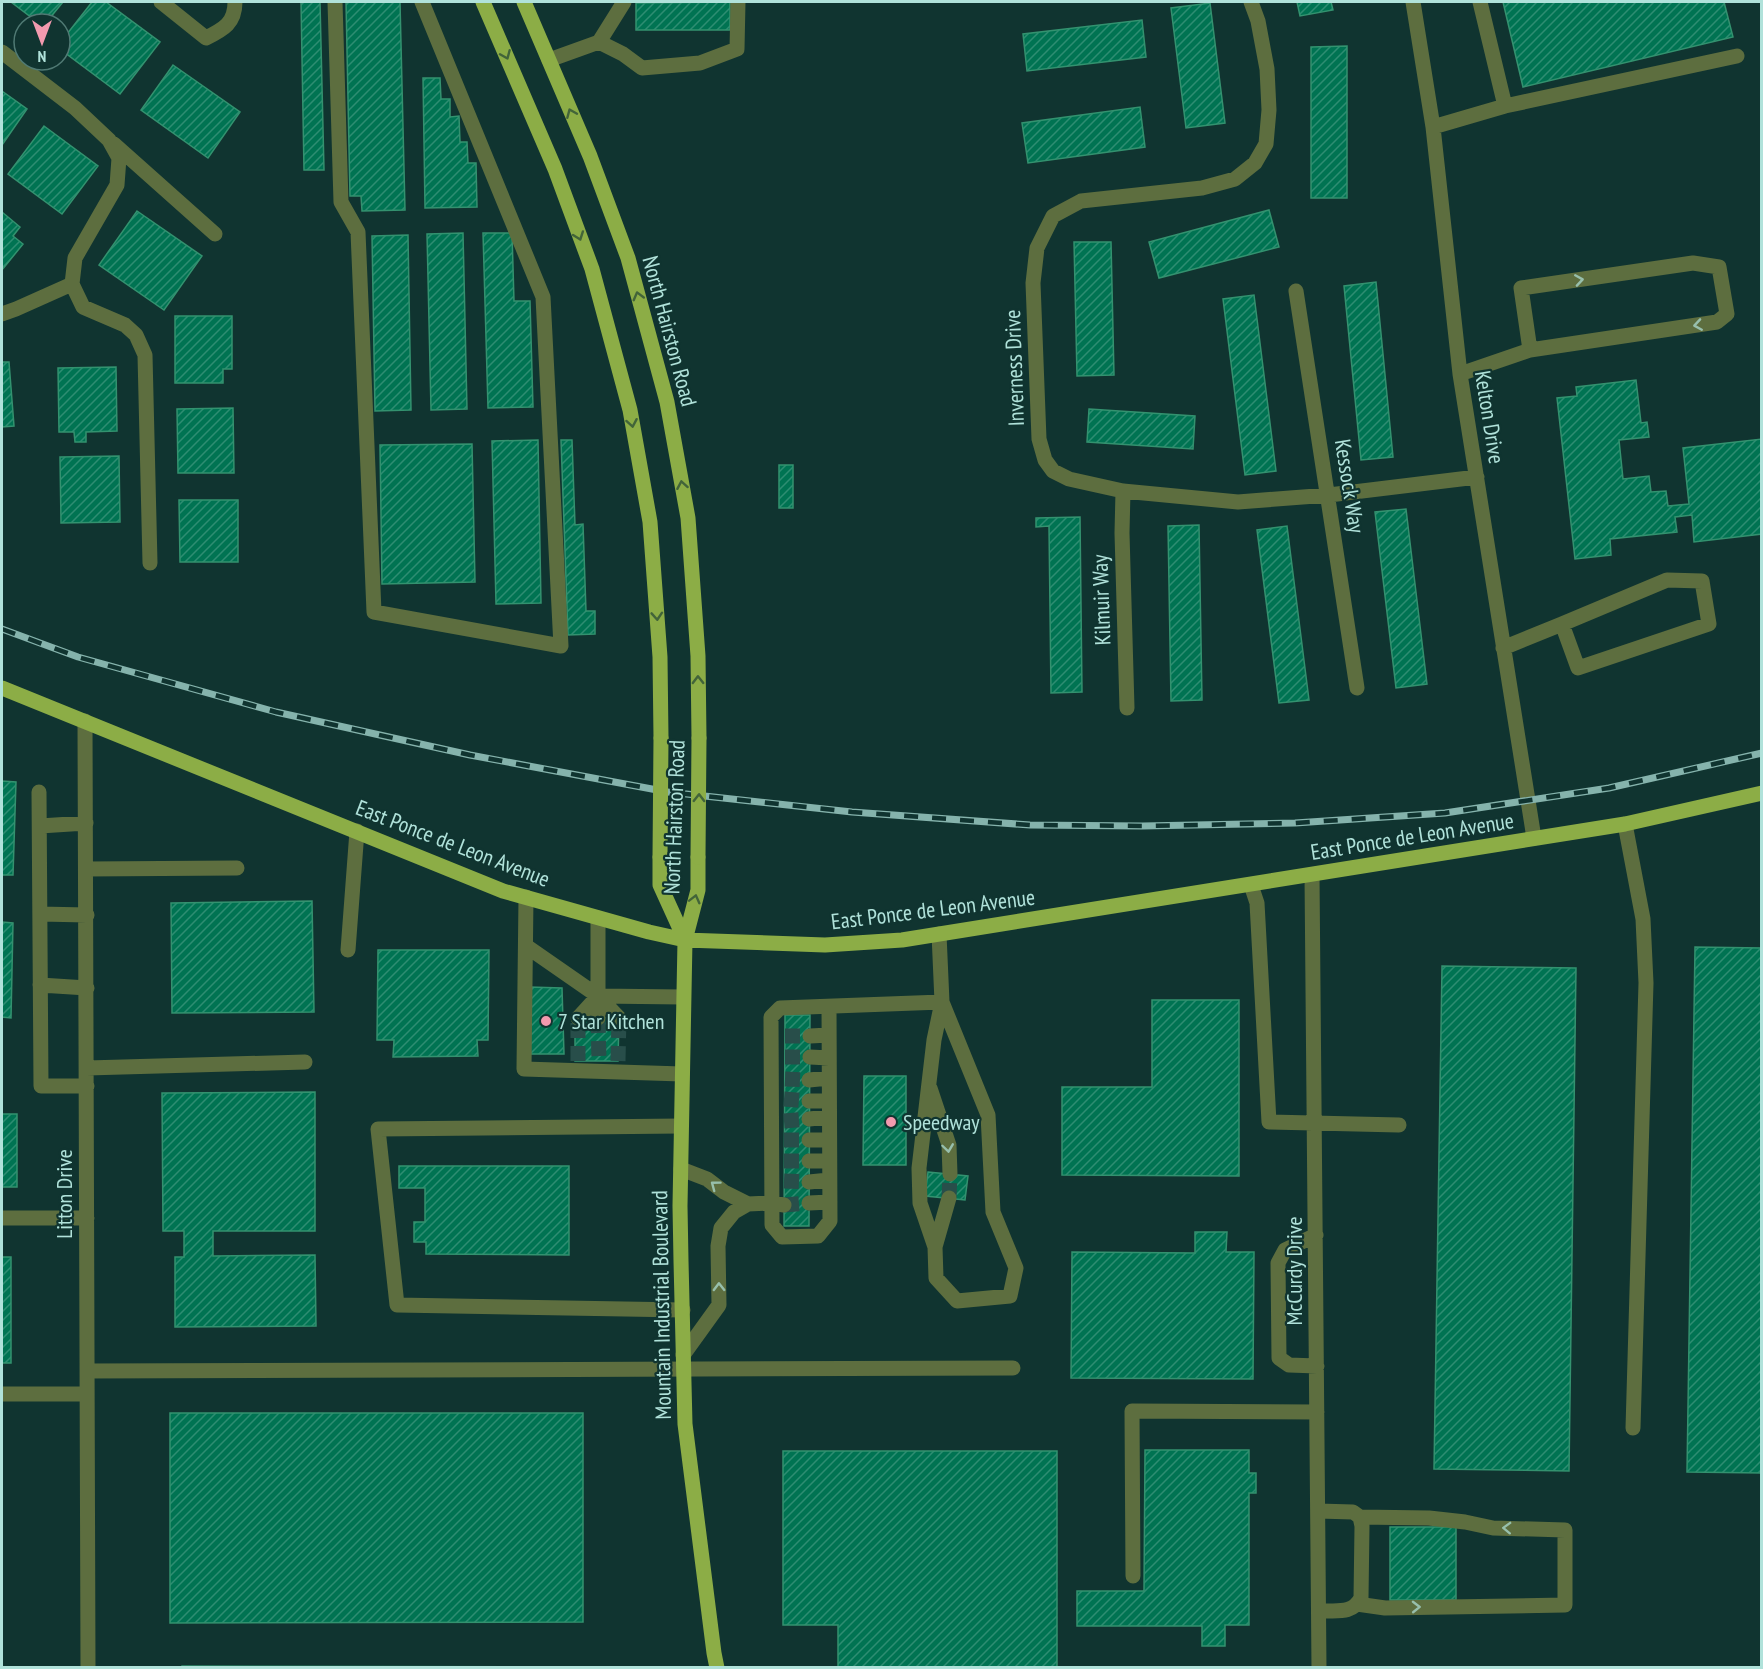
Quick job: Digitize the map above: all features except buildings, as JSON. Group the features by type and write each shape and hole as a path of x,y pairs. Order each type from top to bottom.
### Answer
{"main road":[{"name":"North Hairston Road","path":"483,2 555,169 592,269 630,410 650,522 660,657 662,738 660,885 685,940"},
{"name":"North Hairston Road","path":"524,2 590,156 628,258 667,402 688,518 698,656 698,890 685,940"},
{"name":"East Ponce de Leon Avenue","path":"2,688 503,891 685,940 825,945 903,940 1625,824 1761,793"},
{"name":"Mountain Industrial Boulevard","path":"685,940 681,1126 685,1424 717,1668"}],"street":[{"path":"161,2 206,38 224,29 235,14 235,2"},
{"path":"335,2 341,202 358,232 374,612 561,646 543,297 422,2"},
{"path":"549,60 599,42 624,2"},
{"path":"599,42 623,54 642,68 700,63 737,49 738,2"},
{"name":"Inverness Drive","path":"1251,2 1258,21 1267,69 1269,110 1266,144 1255,163 1235,179 1202,188 1081,201 1053,216 1037,248 1033,283 1039,439 1045,460 1053,471 1069,479 1123,491 1238,502 1329,495 1477,477"},
{"name":"Kelton Drive","path":"1413,2 1433,127 1460,374 1534,838"},
{"path":"1480,2 1505,106"},
{"path":"2,52 75,108 215,234"},
{"path":"1433,127 1505,106 1737,56"},
{"path":"109,140 119,158 117,185 75,258 72,284 83,307 125,325 136,335 146,355 150,563"},
{"path":"1460,374 1530,350 1717,322 1727,314 1719,267 1694,263 1521,288 1530,350"},
{"path":"2,314 72,284"},
{"name":"Kessock Way","path":"1296,291 1358,688"},
{"name":"Kilmuir Way","path":"1123,491 1127,708"},
{"path":"1503,648 1667,580 1702,581 1709,624 1578,668 1562,624"},
{"name":"Litton Drive","path":"85,721 88,1668"},
{"path":"39,792 41,1086 87,1086"},
{"path":"40,826 86,824"},
{"path":"1625,824 1643,919 1646,983 1633,1428"},
{"path":"348,950 357,831"},
{"path":"86,869 237,868"},
{"name":"McCurdy Drive","path":"1312,875 1319,1668"},
{"path":"1251,885 1257,903 1269,1122 1399,1125"},
{"path":"526,897 524,1069 599,1066 682,1074"},
{"path":"40,914 87,915"},
{"path":"598,918 598,1018"},
{"path":"939,934 942,1002 933,1040 928,1083 919,1168 920,1203 935,1247 936,1278 957,1301 1010,1296 1016,1268 993,1212 988,1115 942,1002"},
{"path":"526,946 598,996 618,1018"},
{"path":"40,986 87,988"},
{"path":"578,1018 598,996 683,997"},
{"path":"829,1007 830,1221 818,1236 782,1237 771,1225 778,1204 778,1037 771,1017 780,1008 942,1002"},
{"path":"810,1036 829,1035"},
{"path":"810,1057 829,1058"},
{"path":"578,1061 599,1066 618,1061"},
{"path":"87,1068 305,1062"},
{"path":"809,1080 829,1078"},
{"path":"928,1083 949,1145 950,1174"},
{"path":"809,1101 829,1101"},
{"path":"809,1119 829,1117"},
{"path":"681,1126 378,1129 397,1305 683,1310"},
{"path":"809,1140 829,1140"},
{"path":"809,1161 829,1161"},
{"path":"681,1169 707,1179 724,1192 748,1204 778,1204"},
{"path":"809,1182 829,1180"},
{"path":"935,1247 949,1198"},
{"path":"809,1203 830,1202"},
{"path":"684,1362 719,1305 718,1246 721,1228 734,1212 748,1204"},
{"path":"2,1218 87,1218"},
{"path":"1316,1235 1285,1250 1278,1263 1279,1358 1289,1365 1317,1366"},
{"path":"87,1371 684,1362 1012,1368"},
{"path":"2,1394 87,1394"},
{"path":"1133,1576 1132,1411 1317,1412"},
{"path":"1318,1511 1353,1512 1360,1517 1429,1518 1493,1528 1565,1530 1565,1605 1384,1608 1358,1604"},
{"path":"1318,1611 1351,1610 1361,1598 1362,1526 1360,1517"}],"tunnel":[{"path":"578,1018 578,1061"},
{"path":"598,1018 599,1061"},
{"path":"618,1061 619,1018"},
{"path":"785,1036 810,1036"},
{"path":"785,1057 810,1057"},
{"path":"785,1079 809,1080"},
{"path":"784,1099 809,1101"},
{"path":"784,1121 809,1119"},
{"path":"784,1140 809,1140"},
{"path":"784,1161 809,1161"},
{"path":"949,1198 950,1174"},
{"path":"784,1181 809,1182"},
{"path":"784,1205 809,1203"}],"railway":[{"path":"2,629 78,657 276,712 470,755 668,792 852,812 1030,825 1142,826 1295,823 1445,813 1609,788 1762,753"}],"place":[{"name":"7 Star Kitchen","path":"546,1021"},
{"name":"Speedway","path":"891,1122"}]}
